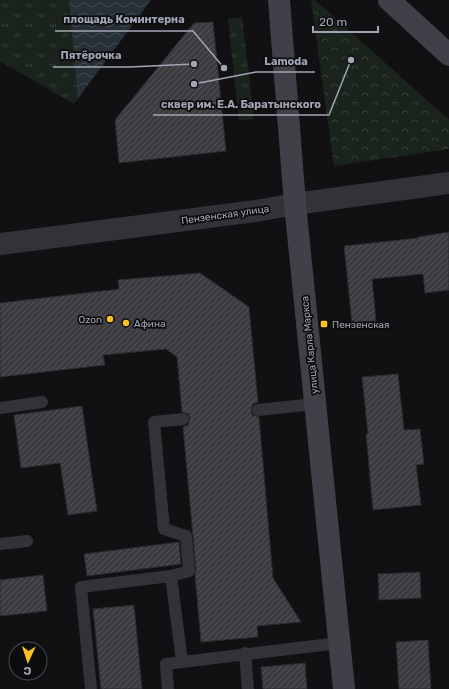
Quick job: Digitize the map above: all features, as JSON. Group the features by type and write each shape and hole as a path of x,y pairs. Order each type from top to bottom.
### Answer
{"main road":[{"name":"улица Карла Маркса","path":"279,0 295,204 344,689"},
{"path":"389,0 449,55"}],"street":[{"name":"Пензенская улица","path":"0,244 256,211 295,204 449,183"}],"lane":[{"path":"0,408 42,402"},
{"path":"258,410 315,404"},
{"path":"91,689 81,587 171,576 189,571 186,536 164,528 154,422 182,419"},
{"path":"0,544 27,541"},
{"path":"171,576 182,662"},
{"path":"168,689 166,664 339,643"},
{"path":"245,654 248,689"}],"green space":[{"path":"0,0 151,0 74,104 0,61"},
{"path":"311,0 315,0 449,120 449,149 334,166"},
{"path":"242,17 254,119 239,121 228,19"}],"water":[{"path":"69,0 151,0 78,98"}],"building":[{"path":"213,22 226,151 119,163 115,120 194,23"},
{"path":"449,232 449,290 425,293 423,274 372,279 376,321 352,323 344,246 418,238"},
{"path":"200,273 249,307 258,402 253,404 251,410 252,415 259,417 273,578 301,622 257,626 258,637 201,642 183,427 188,425 190,419 189,414 182,412 177,357 166,349 103,355 105,365 0,377 0,303 119,289 118,280"},
{"path":"398,374 404,430 420,429 424,464 416,465 421,505 373,510 366,434 368,434 362,377"},
{"path":"82,406 97,511 68,515 60,463 21,468 14,415"},
{"path":"179,542 181,564 87,576 84,554"},
{"path":"420,572 421,598 379,600 378,574"},
{"path":"43,575 47,611 0,616 0,580"},
{"path":"134,605 142,689 101,689 93,609"},
{"path":"428,640 431,689 399,689 396,642"},
{"path":"305,663 307,689 263,689 261,667"}],"place":[{"name":"сквер им. Е.А. Баратынского","path":"351,60"},
{"name":"Пятёрочка","path":"194,64"},
{"name":"площадь Коминтерна","path":"224,68"},
{"name":"Lamoda","path":"194,84"},
{"name":"Ozon","path":"110,319"},
{"name":"Афина","path":"126,323"},
{"name":"Пензенская","path":"324,324"}]}
